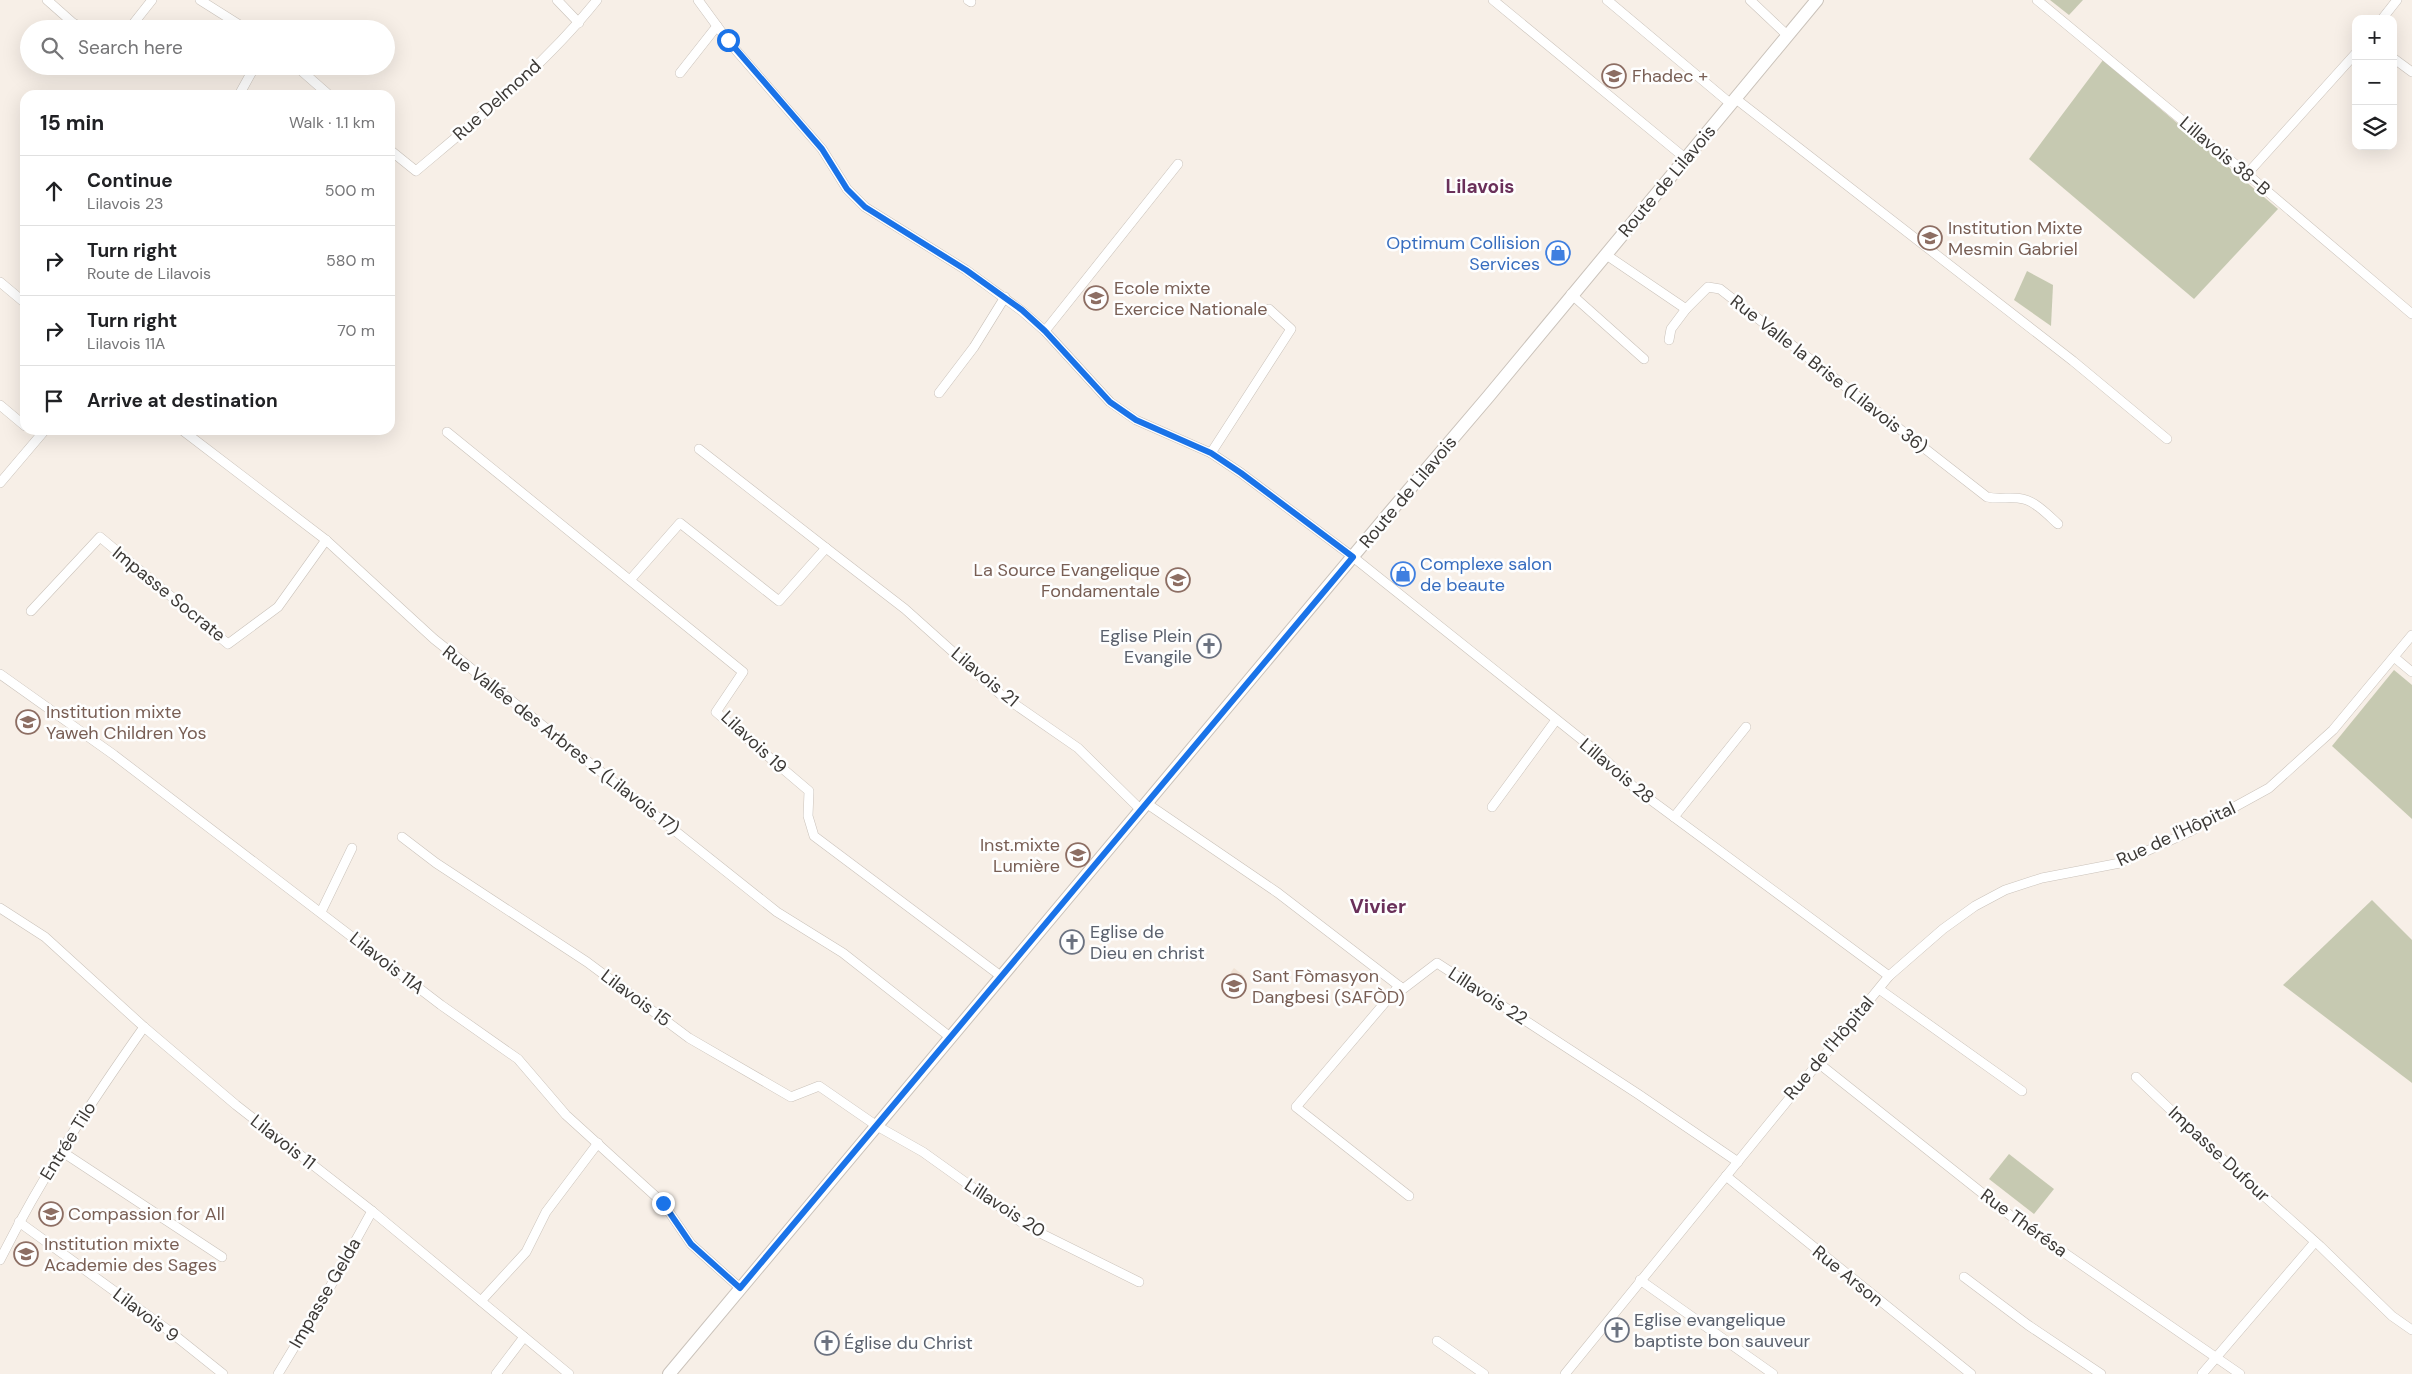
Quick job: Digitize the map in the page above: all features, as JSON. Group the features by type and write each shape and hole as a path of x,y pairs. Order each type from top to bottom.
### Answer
{"main road":[{"name":"Route de Lilavois","path":"669,1374 1143,806 1488,397 1817,0"}],"street":[{"path":"47,0 71,20"},
{"path":"136,20 152,0"},
{"path":"200,0 232,20"},
{"path":"557,0 579,23"},
{"name":"Rue Delmond","path":"395,154 416,171 495,105 579,23 597,0"},
{"name":"Lillavois 28","path":"698,0 717,26 822,149 847,189 865,207 966,270 1005,297 1045,331 1110,402 1136,420 1211,453 1241,473 1353,557 1596,751 1636,790 1889,976"},
{"path":"1493,0 1686,158"},
{"path":"1607,0 1734,102 2073,361 2167,439"},
{"path":"1750,0 1788,36"},
{"name":"Lillavois 38-B","path":"2037,0 2412,314"},
{"path":"2385,15 2397,0"},
{"path":"680,73 717,26"},
{"path":"2247,174 2352,57"},
{"path":"2396,60 2412,72"},
{"path":"242,90 250,75"},
{"path":"306,75 322,90"},
{"path":"1045,331 1178,164"},
{"path":"1605,254 1686,309 1671,328 1669,340"},
{"path":"0,282 20,299"},
{"name":"Rue Valle la Brise (Lilavois 36)","path":"1686,309 1708,287 1720,289 1988,497 1997,499 2025,499 2033,503 2058,524"},
{"path":"1572,294 1644,359"},
{"path":"939,392 974,347 1005,297"},
{"path":"1211,453 1291,329 1269,310"},
{"path":"0,405 20,422"},
{"name":"Lilavois 19","path":"447,432 743,672 716,712 809,792 809,821 814,836 1002,977"},
{"path":"35,435 38,438"},
{"path":"0,483 41,435"},
{"name":"Rue Vallée des Arbres 2 (Lilavois 17)","path":"189,435 326,540 449,651 776,912 843,953 950,1037"},
{"name":"Lilavois 21","path":"699,449 905,609 1000,694 1078,748 1143,806"},
{"path":"630,580 680,523 779,601 826,548"},
{"name":"Impasse Socrate","path":"31,611 100,537 228,644 278,607 326,540"},
{"name":"Rue de l'Hôpital","path":"1569,1372 1640,1280 1889,976 1943,929 1975,906 2005,890 2042,878 2120,863 2189,832 2270,788 2333,730 2412,635"},
{"path":"2394,657 2412,672"},
{"name":"Lilavois 11A","path":"0,674 106,750 441,1005 518,1059 566,1115 663,1203 691,1244 740,1288"},
{"path":"1492,807 1556,720"},
{"path":"1674,817 1746,727"},
{"path":"1143,806 1278,893 1399,986 1296,1107 1409,1196"},
{"name":"Lilavois 15","path":"402,837 436,863 587,962 705,1048 791,1097 819,1086 877,1126"},
{"path":"321,912 352,848"},
{"name":"Lilavois 11","path":"0,908 45,938 144,1027 236,1105 372,1211 569,1374"},
{"name":"Lillavois 22","path":"1399,986 1403,988 1437,963 1638,1094 1738,1162"},
{"path":"1878,989 2022,1091"},
{"name":"Entrée Tilo","path":"0,1260 19,1222 84,1112 144,1027"},
{"name":"Rue Thérésa","path":"1817,1062 2011,1216 2240,1374"},
{"name":"Impasse Dufour","path":"2136,1077 2216,1154 2315,1242 2392,1316 2412,1330"},
{"name":"Lillavois 20","path":"877,1126 923,1152 1028,1227 1139,1282"},
{"path":"481,1302 526,1252 546,1212 598,1143"},
{"path":"61,1151 222,1257"},
{"name":"Rue Arson","path":"1726,1176 1971,1374"},
{"name":"Impasse Gelda","path":"278,1374 324,1298 372,1211"},
{"name":"Lilavois 9","path":"19,1222 168,1330 223,1374"},
{"path":"2202,1374 2315,1242"},
{"path":"1964,1277 2028,1325 2101,1374"},
{"path":"1640,1280 1773,1374"},
{"path":"496,1374 524,1337"},
{"path":"1437,1341 1484,1374"}],"shaded area":[{"name":"Sant Fòmasyon Dangbesi (SAFÒD)","path":"1234,968 1244,976 1242,978 1247,983 1234,998 1222,989 1233,975 1231,972"}],"green space":[{"path":"2050,0 2083,0 2069,15"},
{"path":"2103,60 2278,209 2194,299 2029,159"},
{"path":"2027,271 2053,285 2051,326 2014,300"},
{"path":"2394,670 2412,685 2412,819 2332,746"},
{"path":"2372,900 2412,940 2412,1083 2283,985"},
{"path":"2009,1154 2054,1189 2034,1214 1989,1179"}],"place":[{"name":"Fhadec +","path":"1614,76"},
{"name":"Institution Mixte Mesmin Gabriel","path":"1930,238"},
{"name":"Optimum Collision Services","path":"1558,253"},
{"name":"Ecole mixte Exercice Nationale","path":"1096,298"},
{"name":"Complexe salon de beaute","path":"1403,574"},
{"name":"La Source Evangelique Fondamentale","path":"1178,580"},
{"name":"Eglise Plein Evangile","path":"1209,646"},
{"name":"Institution mixte Yaweh Children Yos","path":"28,722"},
{"name":"Inst.mixte Lumière","path":"1078,855"},
{"name":"Eglise de Dieu en christ","path":"1072,942"},
{"name":"Sant Fòmasyon Dangbesi (SAFÒD)","path":"1234,986"},
{"name":"Compassion for All","path":"51,1214"},
{"name":"Institution mixte Academie des Sages","path":"26,1254"},
{"name":"Eglise evangelique baptiste bon sauveur","path":"1617,1330"},
{"name":"Église du Christ","path":"827,1343"}],"district":[{"name":"Lilavois","path":"1480,186"},
{"name":"Vivier","path":"1378,906"}],"route":[{"path":"663,1203 691,1244 740,1288 1353,557 1241,473 1211,453 1136,420 1110,402 1045,331 1022,310 966,270 865,207 847,189 822,149 728,40"}]}
